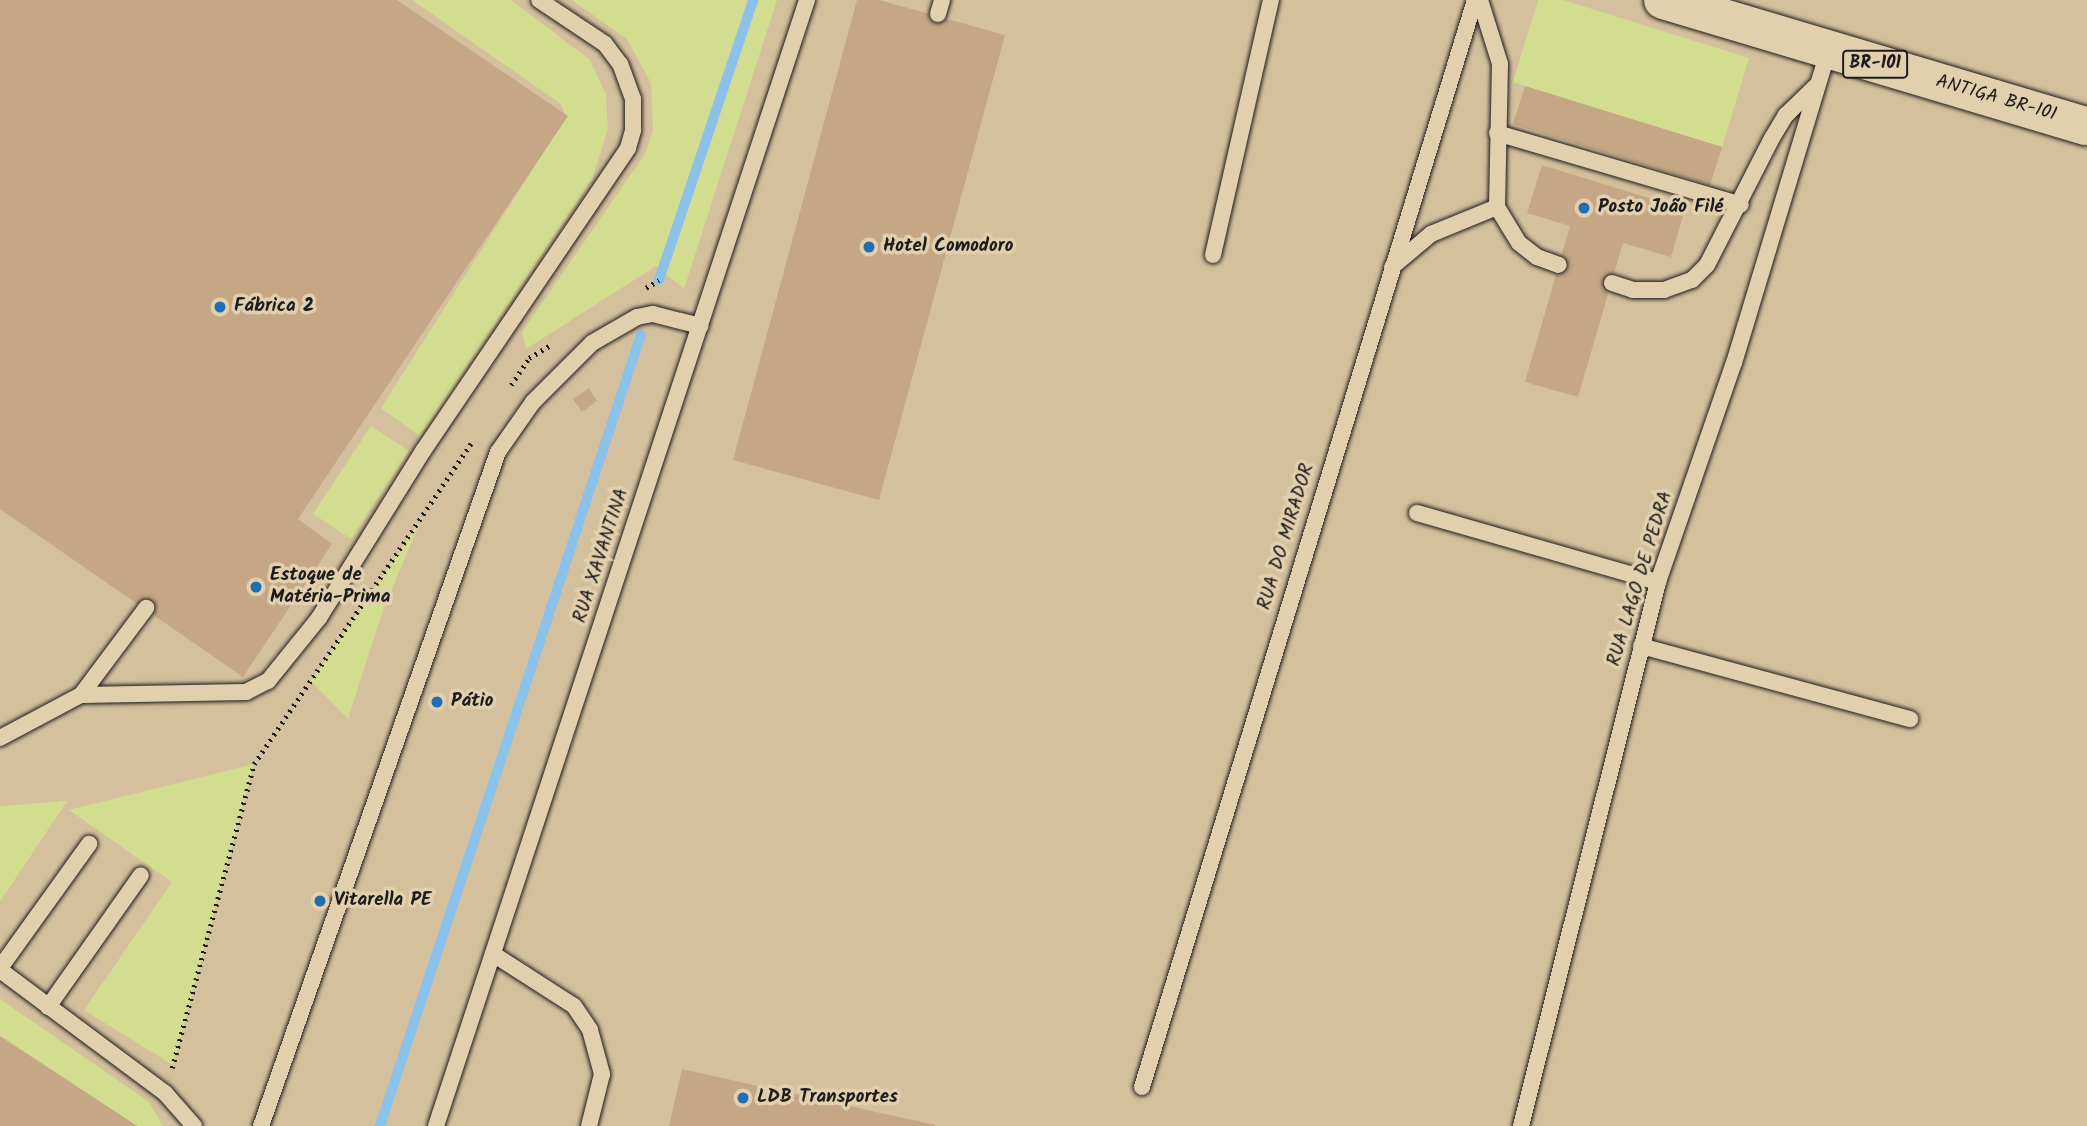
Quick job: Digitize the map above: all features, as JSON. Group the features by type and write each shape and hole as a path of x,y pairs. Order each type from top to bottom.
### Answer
{"main road":[{"name":"ANTIGA BR-101","path":"1663,0 1823,67 2087,126"}],"lane":[{"path":"81,695 246,692 268,681 319,618 423,451 628,148 633,130 633,99 620,64 605,44 539,0"},
{"name":"RUA XAVANTINA","path":"436,1126 807,0"},
{"path":"1213,255 1270,0"},
{"path":"1478,0 1500,64 1497,207 1519,243 1537,257 1559,265"},
{"name":"RUA DO MIRADOR","path":"1142,1087 1390,269 1478,0"},
{"path":"1612,283 1633,290 1664,290 1692,280 1707,265 1741,205 1772,138 1823,67"},
{"name":"RUA LAGO DE PEDRA","path":"1521,1126 1658,582 1734,363 1823,67"},
{"path":"1497,133 1741,205"},
{"path":"1390,269 1431,234 1497,207"},
{"path":"261,1126 498,452 533,402 592,342 638,317 675,316 700,326"},
{"path":"1417,513 1658,582"},
{"path":"0,738 81,695 146,608"},
{"path":"1641,646 1910,719"},
{"path":"89,844 0,969 165,1093 194,1126"},
{"path":"48,1007 141,875"},
{"path":"493,954 574,1006 590,1030 602,1074 589,1126"}],"path":[{"path":"165,1093 254,764 411,536"}],"shaded area":[{"path":"0,0 2087,0 2087,1126 0,1126"}],"green space":[{"path":"412,0 511,0 590,60 606,95 608,129 592,179 420,436 381,408 566,117 561,104"},
{"path":"572,0 777,0 684,289 656,266 526,349 522,332 645,154 653,131 651,83 627,39"},
{"path":"1538,0 1563,0 1749,58 1722,147 1513,82"},
{"path":"371,426 409,451 351,539 313,514"},
{"path":"421,520 383,610 348,719 311,681"},
{"path":"254,764 173,1065 84,1010 172,882 69,810"},
{"path":"67,801 0,902 0,806"},
{"path":"0,999 149,1102 163,1126 137,1126 0,1036"}],"building":[{"name":"Fábrica 2","path":"0,0 397,0 568,116 298,519 332,544 243,677 0,509"},
{"name":"Hotel Comodoro","path":"857,0 879,0 1005,35 879,500 733,460"},
{"path":"1525,86 1722,147 1710,185 1513,124"},
{"path":"1542,165 1685,209 1671,257 1623,243 1578,397 1525,382 1570,226 1527,213"},
{"path":"589,388 597,401 582,412 573,399"},
{"path":"0,1036 137,1126 0,1126"},
{"name":"LDB Transportes","path":"682,1069 935,1125 935,1126 669,1126"}],"waterway":[{"path":"659,280 753,0"},
{"path":"380,1126 641,335"}],"place":[{"name":"Posto João Filé","path":"1584,208"},
{"name":"Hotel Comodoro","path":"869,247"},
{"name":"Fábrica 2","path":"220,307"},
{"name":"Estoque de Matéria-Prima","path":"256,587"},
{"name":"Pátio","path":"437,702"},
{"name":"Vitarella PE","path":"320,901"},
{"name":"LDB Transportes","path":"743,1098"}]}
